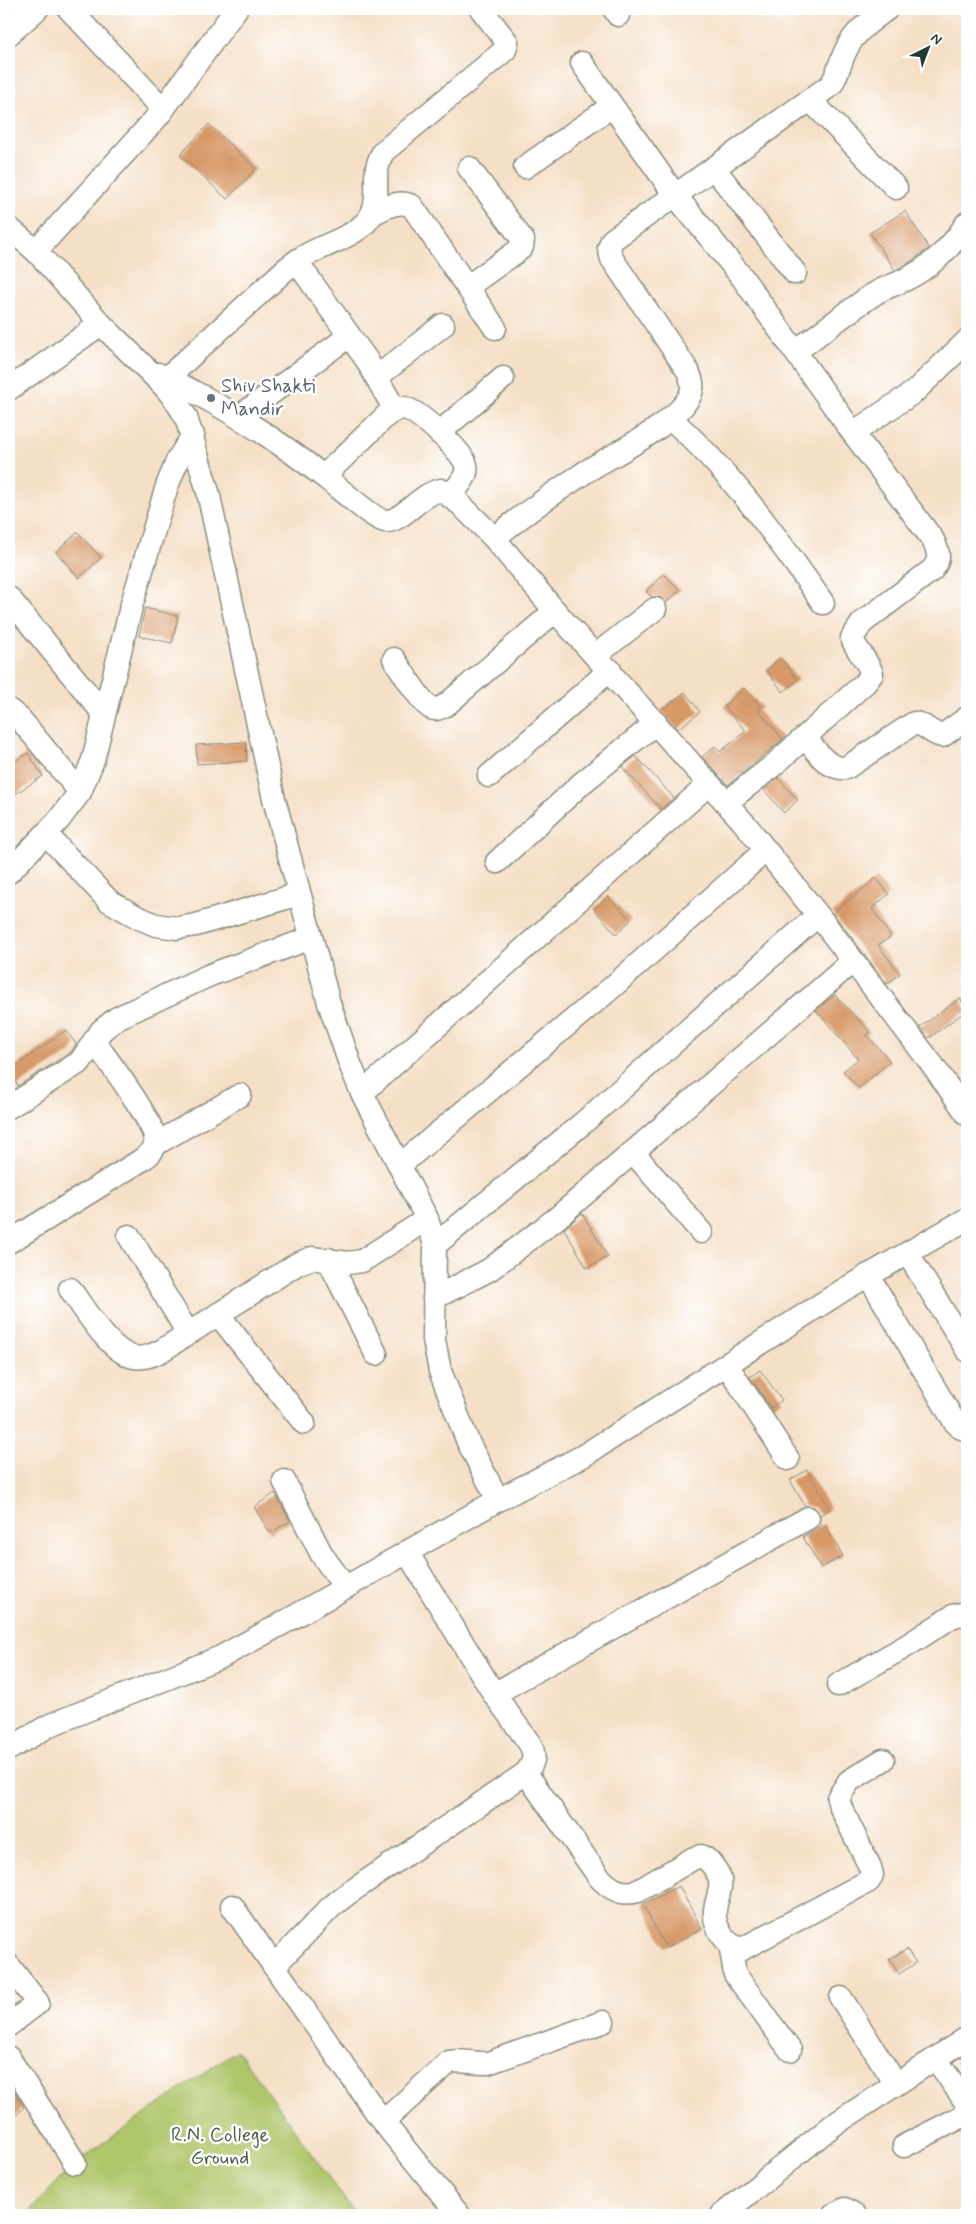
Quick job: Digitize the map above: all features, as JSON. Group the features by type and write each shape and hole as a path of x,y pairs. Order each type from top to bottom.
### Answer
{"street":[{"path":"9,34 36,9"},
{"path":"69,9 163,109"},
{"path":"36,250 163,109 236,9"},
{"path":"167,378 296,262 364,224 372,214 375,205 374,180 377,162 383,152 505,50 507,42 481,9"},
{"path":"494,538 595,465 655,430 670,418 691,393 692,382 688,371 612,259 610,248 612,240 830,85 837,75 846,50 861,29 887,9"},
{"path":"582,63 675,195 742,277 853,433 933,540 939,552 938,562 932,570 857,629 852,638 854,645 869,664 872,674 866,682 805,737 726,803"},
{"path":"810,100 896,188"},
{"path":"524,167 612,106"},
{"path":"467,287 522,247 523,240 469,168"},
{"path":"714,168 796,273"},
{"path":"372,214 405,202 412,206 495,328"},
{"path":"796,351 874,294 898,283 936,261 948,250 967,223"},
{"path":"9,228 36,250 101,324 146,368 176,401 186,417 193,435 208,492 274,799 329,1003 362,1093 428,1219 435,1245 434,1340 440,1370 468,1442 498,1500"},
{"path":"296,262 377,377 395,410"},
{"path":"9,388 101,324"},
{"path":"377,377 443,325"},
{"path":"240,416 349,336"},
{"path":"853,433 914,392 967,341"},
{"path":"146,368 240,416 385,522 394,520 432,491 442,490 450,495 494,538 555,611 603,662 766,850 934,1067 967,1114"},
{"path":"438,433 503,378"},
{"path":"324,476 386,415 403,408 425,418 462,457 466,466 462,482 450,495"},
{"path":"670,418 705,451 766,523 823,603"},
{"path":"9,872 46,834 80,792 93,760 131,607 167,486 178,459 193,435"},
{"path":"9,598 104,714"},
{"path":"490,776 655,609"},
{"path":"394,659 424,702 431,708 437,709 446,705 555,611"},
{"path":"9,710 20,719 80,792"},
{"path":"805,737 828,764 837,769 846,768 914,723 922,724 935,734 942,736 967,718"},
{"path":"497,862 582,783 656,723"},
{"path":"362,1093 709,784"},
{"path":"46,834 109,901 136,917 156,925 177,928 196,924 299,894"},
{"path":"400,1165 609,990 766,850"},
{"path":"435,1245 583,1123 818,915"},
{"path":"9,1107 80,1062 100,1031 117,1018 210,975 311,938"},
{"path":"434,1298 489,1270 557,1218 853,961"},
{"path":"94,1041 138,1105 153,1130 156,1144"},
{"path":"9,1242 140,1161 151,1153 156,1144 240,1095"},
{"path":"632,1152 702,1232"},
{"path":"70,1289 116,1348 133,1357 146,1357 161,1351 297,1264 312,1258 348,1263 362,1262 428,1219"},
{"path":"9,1749 50,1725 72,1715 221,1657 498,1500 583,1456 868,1275 967,1219"},
{"path":"129,1236 188,1333"},
{"path":"908,1254 967,1350"},
{"path":"328,1259 376,1354"},
{"path":"868,1275 954,1421 961,1428 967,1429"},
{"path":"218,1314 304,1423"},
{"path":"727,1365 788,1459"},
{"path":"284,1481 322,1555 345,1587"},
{"path":"494,1694 808,1518"},
{"path":"274,1966 331,1907 346,1895 526,1773 534,1762 534,1752 494,1694 407,1552"},
{"path":"838,1685 908,1645 953,1616 961,1614 967,1616"},
{"path":"526,1773 599,1877 607,1885 618,1891 628,1894 638,1891 694,1858 701,1856 707,1859 720,1876 720,1893 715,1916 724,1937 730,1944 742,1949 868,1881 872,1874 870,1867 840,1806 838,1798 849,1781 882,1760"},
{"path":"232,1906 383,2122 459,2215"},
{"path":"730,1944 735,1974 790,2050"},
{"path":"9,1966 38,2002 9,2025"},
{"path":"841,1998 896,2084"},
{"path":"383,2122 449,2062 460,2060 475,2064 488,2062 603,2022"},
{"path":"722,2215 832,2126 967,2038"},
{"path":"9,2058 75,2163"},
{"path":"936,2059 967,2104"},
{"path":"904,2146 967,2114"},
{"path":"833,2215 845,2209 855,2215"}],"green space":[{"name":"R.N. College Ground","path":"237,2050 356,2215 26,2215 75,2163"}],"building":[{"path":"209,124 256,169 227,199 180,155"},
{"path":"905,211 929,248 912,261 895,270 870,233"},
{"path":"78,532 101,558 79,578 56,552"},
{"path":"664,574 680,590 666,603 660,597 651,597 646,591"},
{"path":"145,608 178,616 172,643 139,636"},
{"path":"781,658 798,680 783,692 766,670"},
{"path":"744,688 762,707 758,710 783,739 728,785 702,757 715,746 720,752 746,731 724,706"},
{"path":"685,692 700,712 678,729 661,710"},
{"path":"246,742 247,761 197,764 196,745"},
{"path":"28,753 43,776 9,798 9,765"},
{"path":"636,756 674,798 661,809 622,767"},
{"path":"778,778 798,800 784,813 764,790"},
{"path":"876,878 889,894 872,908 891,937 878,945 900,974 887,984 833,913"},
{"path":"608,896 631,920 616,934 594,909"},
{"path":"835,995 870,1032 867,1035 890,1061 859,1088 843,1071 858,1059 816,1010"},
{"path":"960,998 967,1010 929,1038 920,1027"},
{"path":"66,1030 76,1044 71,1052 18,1086 9,1071"},
{"path":"582,1213 608,1257 587,1268 564,1229"},
{"path":"760,1370 782,1400 771,1408 750,1377"},
{"path":"807,1470 830,1509 820,1515 814,1507 805,1506 790,1480"},
{"path":"275,1493 290,1521 270,1533 254,1507"},
{"path":"824,1524 843,1556 821,1568 803,1537"},
{"path":"679,1886 702,1929 666,1948 643,1904"},
{"path":"907,1949 916,1963 899,1974 889,1959"},
{"path":"967,2054 967,2081 954,2062"},
{"path":"9,2084 24,2107 9,2123"}],"place":[{"name":"Shiv Shakti Mandir","path":"211,398"}]}
